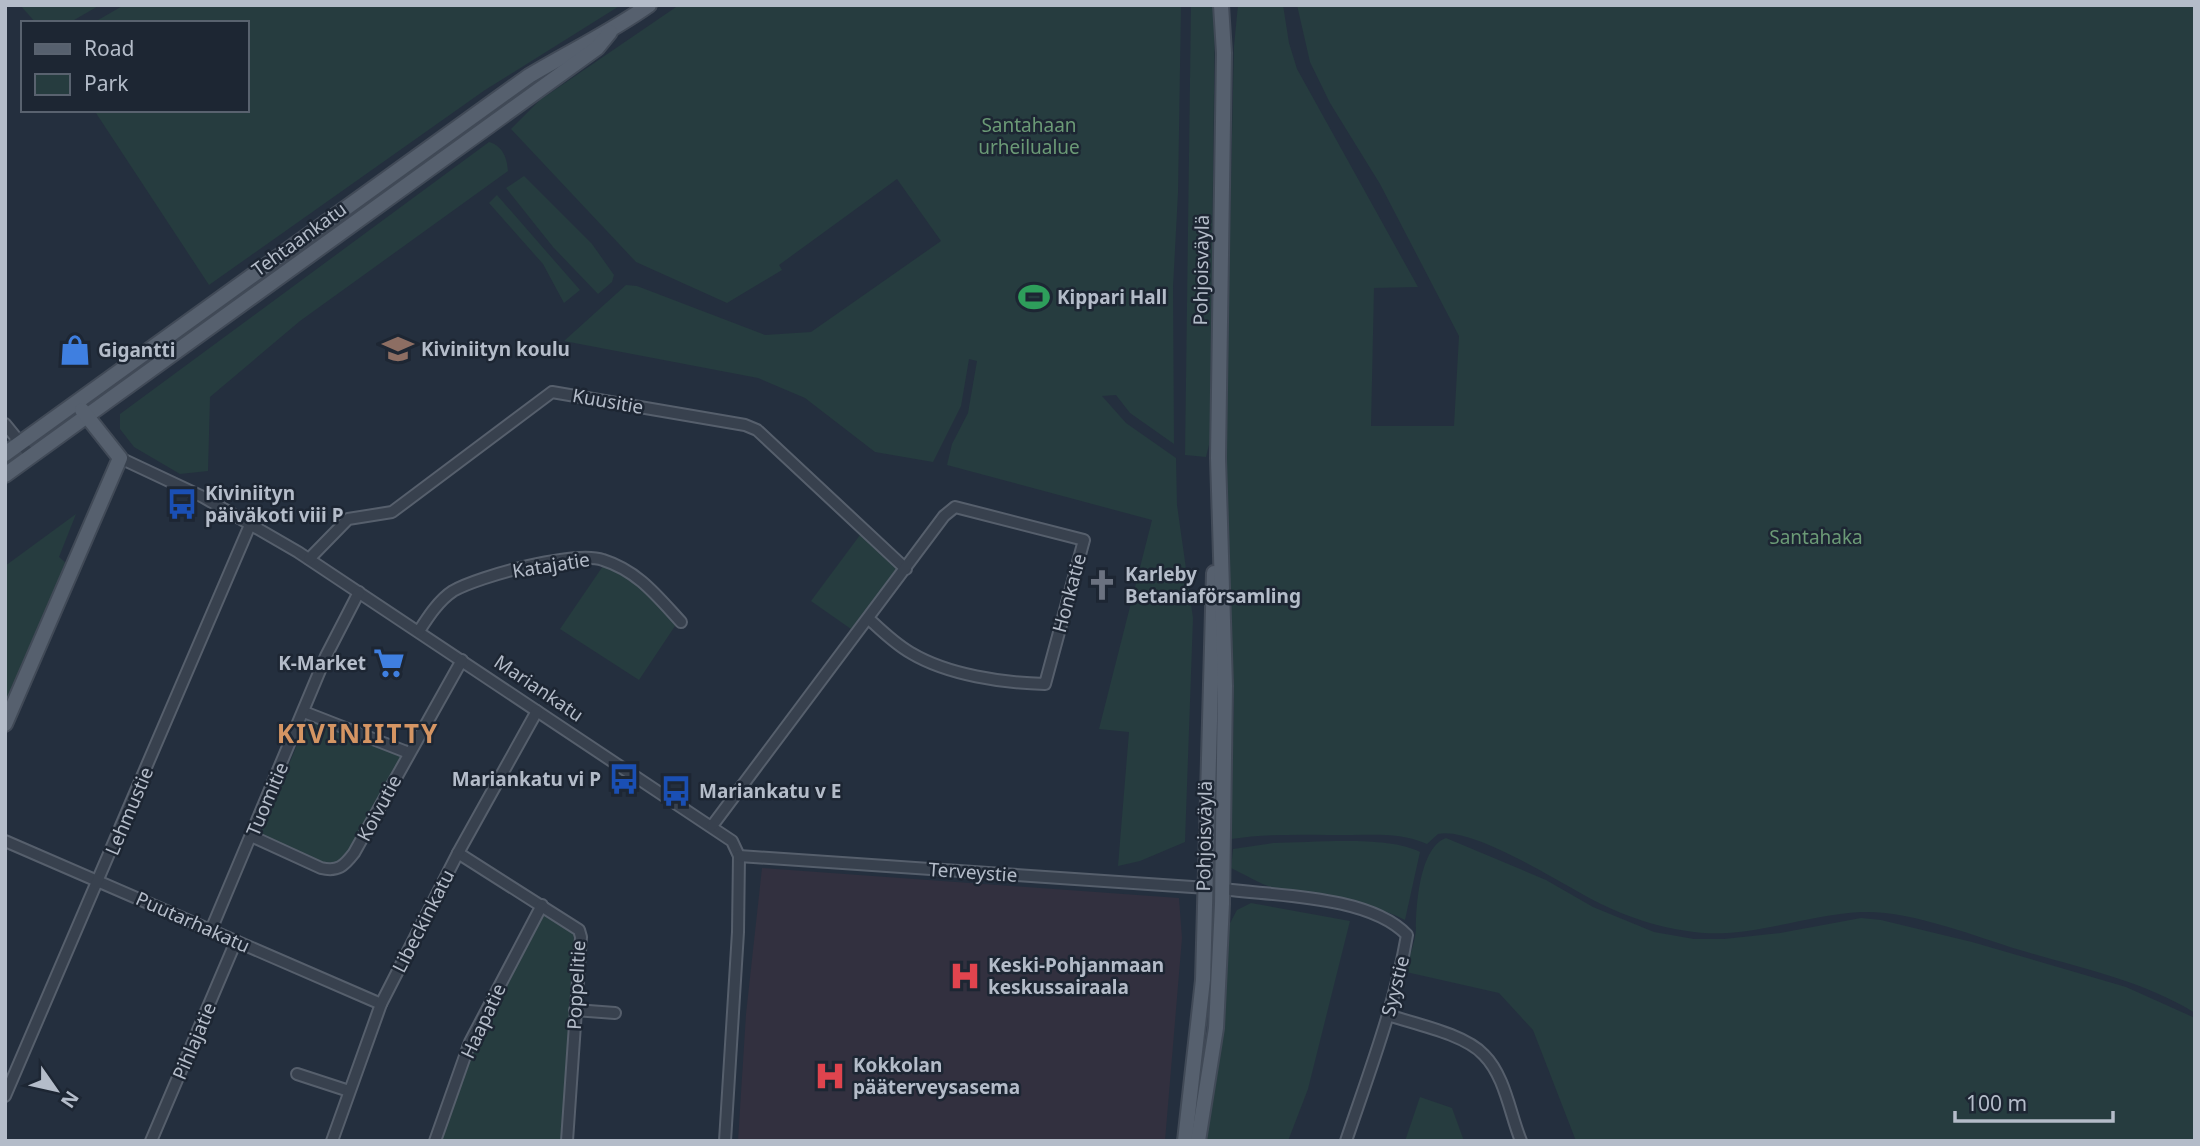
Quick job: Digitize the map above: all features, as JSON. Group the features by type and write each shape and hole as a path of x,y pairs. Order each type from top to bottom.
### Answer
{"main road":[{"name":"Tehtaankatu","path":"5,454 529,76 589,40 611,31 649,5"},
{"name":"Pohjoisväylä","path":"1198,1141 1216,1028 1223,889 1225,687 1218,530 1224,53 1221,5"},
{"name":"Pohjoisväylä","path":"1224,53 1230,5"},
{"name":"Tehtaankatu","path":"5,475 597,48 611,31"},
{"name":"Mariankatu","path":"77,402 120,458"},
{"path":"5,724 120,458"},
{"name":"Pohjoisväylä","path":"1185,1141 1200,1020 1207,888 1212,600 1218,530"},
{"path":"1207,888 1223,889"}],"street":[{"name":"Kuusitie","path":"309,559 348,519 392,512 552,392 745,425 757,430 906,569"},
{"path":"5,424 31,456"},
{"name":"Mariankatu","path":"120,458 203,497 309,559 712,826 732,841 740,856"},
{"name":"Honkatie","path":"712,826 906,569 955,507 1084,540 1045,684 1007,681 924,660 901,647 869,619"},
{"name":"Lehmustie","path":"5,1096 250,525"},
{"name":"Katajatie","path":"419,631 442,601 465,585 488,576 578,557 595,557 635,574 681,622"},
{"name":"Tuomitie","path":"211,930 326,656 359,592"},
{"name":"Koivutie","path":"251,836 321,868 329,870 344,866 354,853 462,660"},
{"name":"Libeckinkatu","path":"332,1141 381,1004 458,853 537,711"},
{"path":"304,712 409,753"},
{"name":"Puutarhakatu","path":"5,841 381,1004"},
{"name":"Poppelitie","path":"458,853 579,930 581,937 567,1141"},
{"path":"724,1141 738,932 740,856"},
{"name":"Terveystie","path":"740,856 1207,888"},
{"name":"Syystie","path":"1223,889 1348,906 1381,915 1407,935 1401,971 1388,1015 1346,1141"},
{"name":"Haapatie","path":"435,1141 470,1042 542,905"},
{"name":"Pihlajatie","path":"151,1141 236,942"},
{"path":"575,1010 615,1013"},
{"path":"1388,1015 1457,1038 1486,1056 1498,1076 1521,1141"},
{"path":"297,1074 349,1091"}],"shaded area":[{"name":"Keski-Pohjanmaan keskussairaala","path":"762,868 1179,898 1182,938 1165,1141 738,1141 746,1014"}],"green space":[{"path":"20,5 100,5 72,21 34,21"},
{"path":"124,5 621,5 485,90 209,285 95,112 248,112 248,21 96,21"},
{"name":"Santahaan urheilualue","path":"679,5 1181,5 1178,193 1173,287 1174,444 1130,413 1116,395 1102,396 1126,423 1176,458 1177,505 1193,618 1185,842 1140,861 1118,866 1129,732 1099,729 1152,520 947,465 952,444 968,413 977,361 969,359 961,406 933,462 875,452 805,398 758,378 564,341 626,285 637,286 765,335 811,332 941,241 897,179 779,265 782,270 727,303 636,262 511,129 540,100"},
{"path":"1191,5 1215,5 1210,441 1206,457 1185,455"},
{"name":"Santahaka","path":"1238,5 1283,5 1289,43 1297,69 1418,287 1374,288 1371,426 1454,426 1459,336 1380,184 1330,103 1310,62 1297,5 2195,5 2195,1013 2132,983 1942,925 1900,915 1880,912 1839,914 1730,933 1665,927 1611,909 1496,848 1454,834 1438,834 1427,844 1399,836 1381,835 1276,835 1231,839 1234,697 1225,451 1234,46"},
{"path":"489,142 498,146 503,153 508,171 300,321 210,397 208,471 180,474 134,447 120,429 120,414"},
{"path":"524,176 592,244 614,275 612,282 598,294 553,247 506,188"},
{"path":"497,195 580,290 564,303 543,264 489,203"},
{"path":"76,514 59,557 66,563 5,709 5,566"},
{"path":"860,535 897,568 851,629 811,601"},
{"path":"603,566 632,578 677,623 639,680 560,629"},
{"path":"308,718 401,756 350,851 341,862 321,863 260,835"},
{"path":"1446,838 1546,880 1593,907 1654,932 1694,939 1724,939 1780,933 1861,918 1881,920 1972,942 2126,987 2195,1018 2195,1141 1576,1141 1533,1030 1499,993 1406,972 1415,938 1419,892 1425,864 1437,844"},
{"path":"1273,843 1388,843 1420,852 1405,920 1356,903 1271,887 1231,868 1233,849"},
{"path":"1251,903 1350,921 1308,1089 1288,1141 1205,1141 1222,1039 1229,925 1237,910"},
{"path":"543,914 573,934 575,947 563,1141 439,1141 476,1040"},
{"path":"1420,1097 1452,1108 1464,1141 1405,1141"}],"place":[{"name":"Kippari Hall","path":"1034,297"},
{"name":"Kiviniityn koulu","path":"398,349"},
{"name":"Gigantti","path":"75,350"},
{"name":"Kiviniityn päiväkoti viii P","path":"182,504"},
{"name":"Karleby Betaniaförsamling","path":"1102,585"},
{"name":"K-Market","path":"389,663"},
{"name":"Mariankatu vi P","path":"624,779"},
{"name":"Mariankatu v E","path":"676,791"},
{"name":"Keski-Pohjanmaan keskussairaala","path":"965,976"},
{"name":"Kokkolan pääterveysasema","path":"830,1076"}],"district":[{"name":"KIVINIITTY","path":"358,733"}]}
